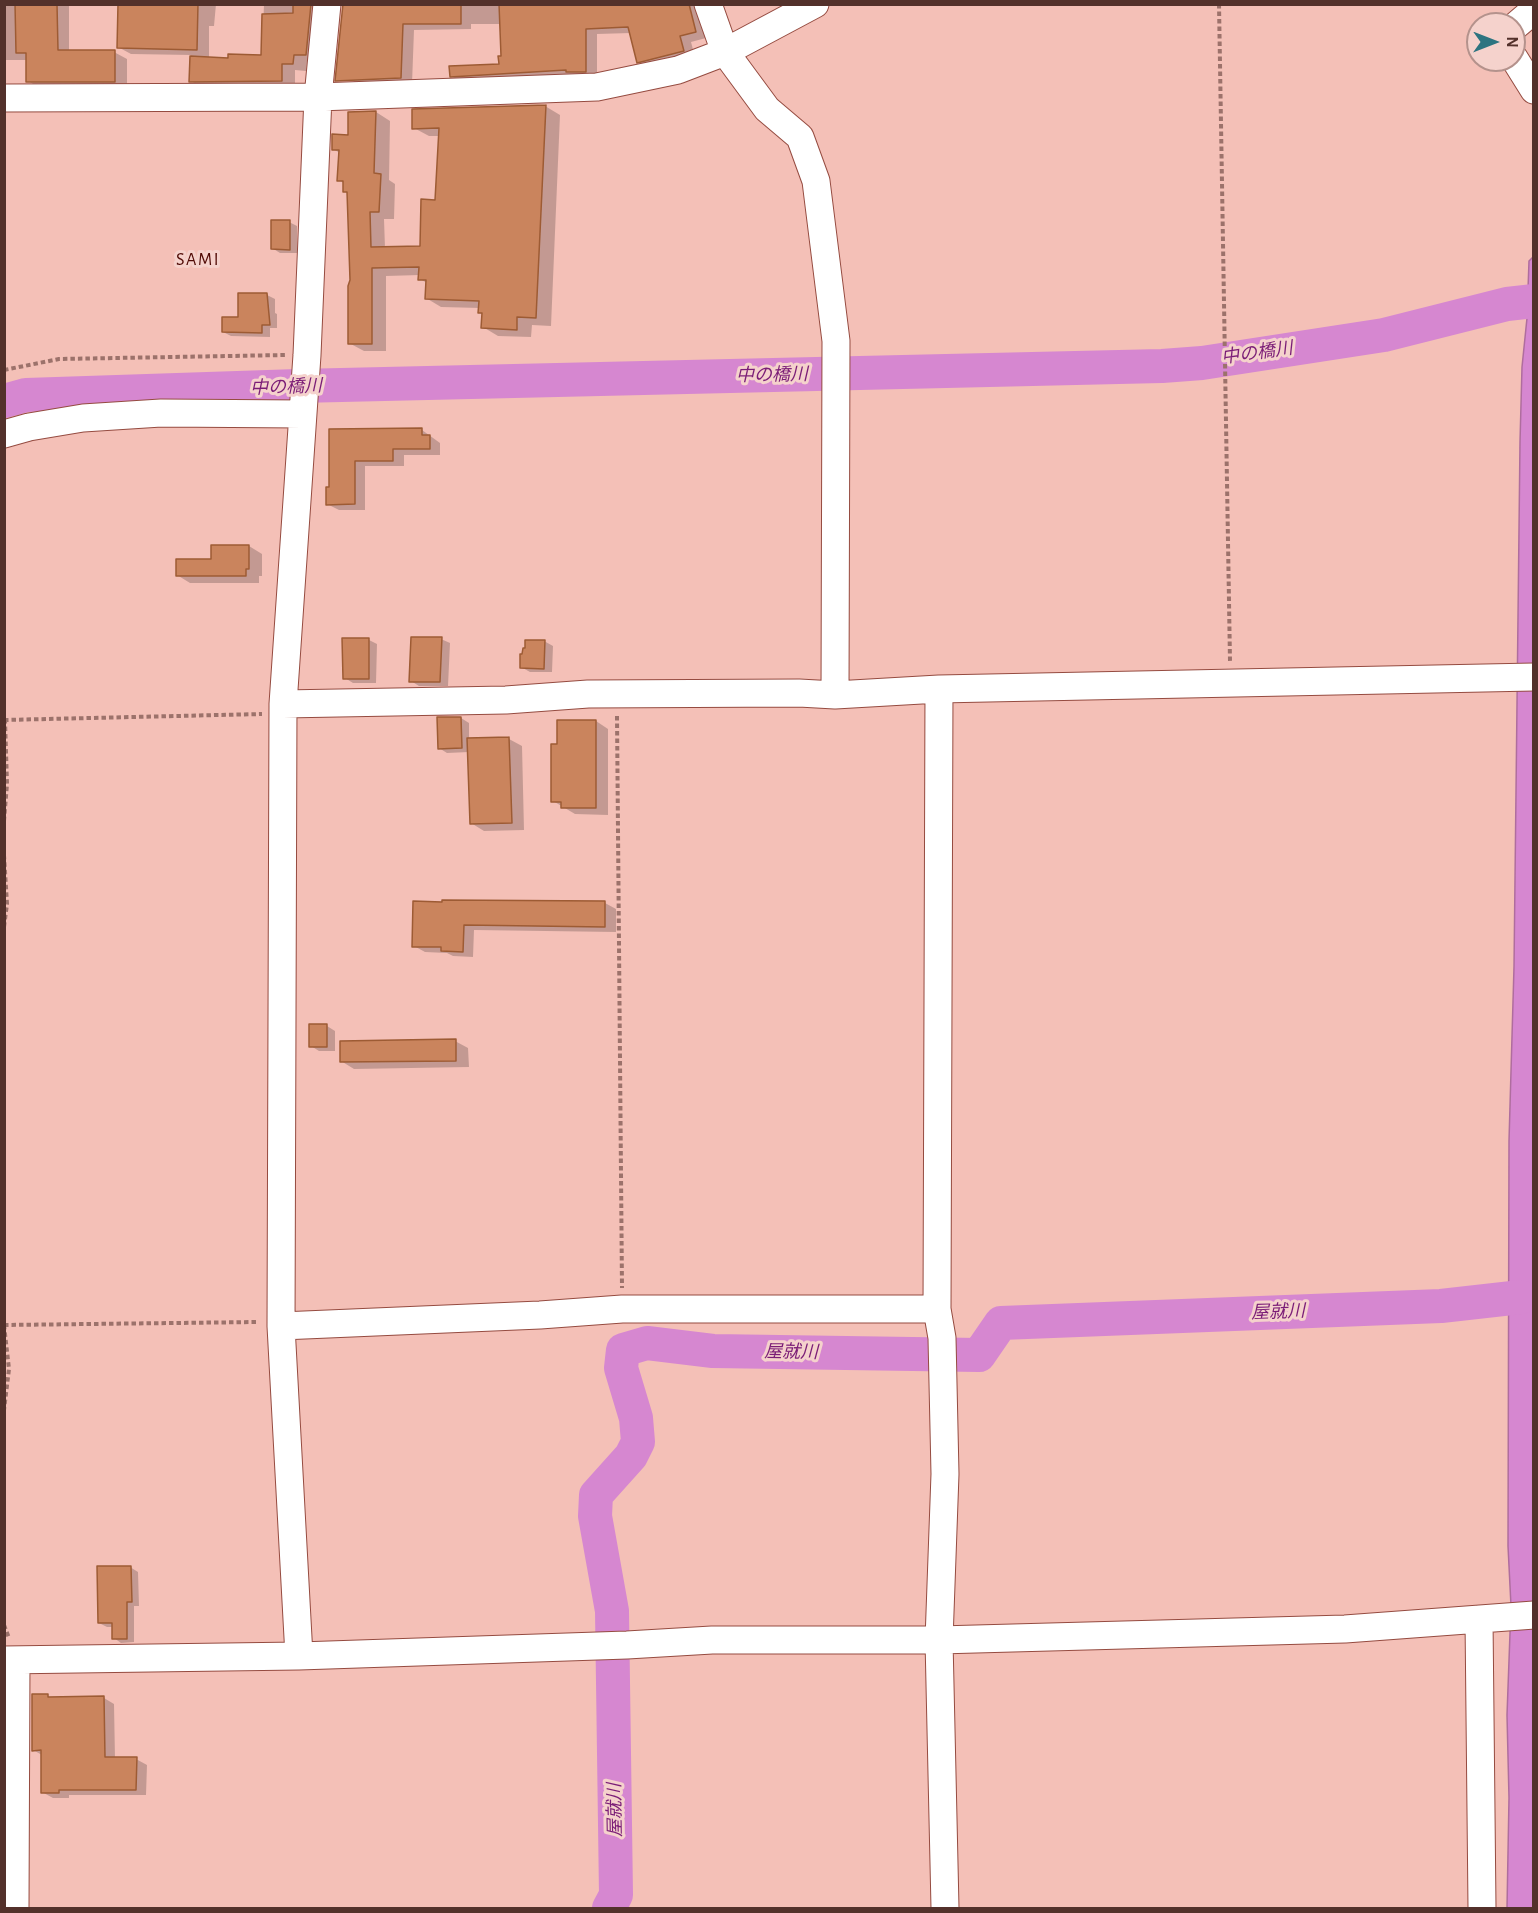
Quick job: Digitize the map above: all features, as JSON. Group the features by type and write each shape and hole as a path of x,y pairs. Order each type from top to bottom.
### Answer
{"street":[{"path":"299,1656 281,1324 283,709 307,355 318,97 327,4"},
{"path":"708,4 725,52 767,109 800,137 816,181 836,341 835,695"},
{"path":"4,99 318,97 597,87 678,70 725,52 814,4"},
{"path":"1522,72 1533,90"},
{"path":"4,435 29,427 82,418 161,413 303,414"},
{"path":"283,709 617,694 799,693 835,695 939,689 1533,677"},
{"path":"939,689 937,1309 942,1338 945,1474 939,1640 945,1908"},
{"path":"281,1324 540,1315 622,1309 937,1309"},
{"path":"15,1908 10,1660 299,1656 712,1640 939,1640 1345,1629 1533,1615"},
{"path":"1482,1618 1482,1908"}],"path":[{"path":"1219,4 1231,683"},
{"path":"4,370 59,359 307,355"},
{"path":"617,694 622,1309"},
{"path":"4,821 7,784 5,720 283,709"},
{"path":"4,855 7,904 4,927"},
{"path":"4,1410 9,1369 4,1325 281,1324"}],"shaded area":[{"path":"1533,257 1534,1908 1507,1908 1509,1798 1507,1715 1511,1606 1508,1546 1509,1141 1514,967 1520,442 1529,261"}],"building":[{"path":"15,4 57,4 58,50 115,50 115,82 26,82 26,53 16,53"},
{"path":"118,4 198,4 197,50 117,48"},
{"path":"293,4 311,4 306,55 294,55 293,64 282,64 282,81 189,82 190,56 228,58 228,54 261,55 262,14 293,13"},
{"path":"343,4 461,4 461,24 403,24 401,78 335,81"},
{"path":"499,4 689,4 696,32 680,36 684,51 637,63 628,27 586,29 586,72 566,72 566,70 450,77 449,66 499,64 498,56 501,56"},
{"path":"546,105 536,318 517,317 517,330 481,328 482,313 478,313 479,301 425,299 426,280 418,280 419,267 372,268 372,344 348,344 348,286 350,280 347,192 343,192 343,181 337,181 339,150 332,150 332,134 348,135 348,112 376,111 374,173 381,174 379,212 370,212 371,247 420,246 421,199 435,200 439,128 412,129 412,109"},
{"path":"271,220 290,220 290,250 271,249"},
{"path":"238,293 267,293 270,325 262,325 262,333 222,332 222,317 238,317"},
{"path":"422,428 422,435 430,435 430,449 393,449 393,461 355,461 355,504 326,505 326,487 329,487 329,429"},
{"path":"211,545 249,545 249,569 246,569 246,576 176,576 176,559 211,559"},
{"path":"411,637 442,637 440,682 409,682"},
{"path":"342,638 369,638 369,679 343,679"},
{"path":"525,640 545,640 544,669 520,668 520,654 525,648"},
{"path":"437,717 461,717 462,748 438,749"},
{"path":"557,720 596,720 596,808 561,808 561,802 551,802 551,744 557,744"},
{"path":"509,737 512,823 470,824 467,738"},
{"path":"442,900 605,901 605,927 464,925 463,952 441,951 441,947 412,947 413,901 442,902"},
{"path":"309,1024 327,1024 327,1047 309,1047"},
{"path":"456,1039 456,1061 340,1062 340,1041"},
{"path":"97,1566 131,1566 132,1602 127,1602 127,1639 112,1639 112,1623 98,1623"},
{"path":"32,1694 48,1694 48,1697 104,1696 105,1757 137,1757 136,1790 59,1790 59,1793 41,1793 41,1750 32,1751"}],"waterway":[{"name":"中の橋川","path":"4,401 26,395 298,386 1162,366 1202,363 1384,335 1507,304 1534,301"},
{"name":"屋就川","path":"609,1908 616,1895 612,1611 595,1516 596,1495 631,1456 638,1442 636,1418 621,1368 623,1350 647,1343 713,1351 979,1355 1001,1323 1441,1306 1521,1297"}],"district":[{"name":"SAMI","path":"198,260"}]}
